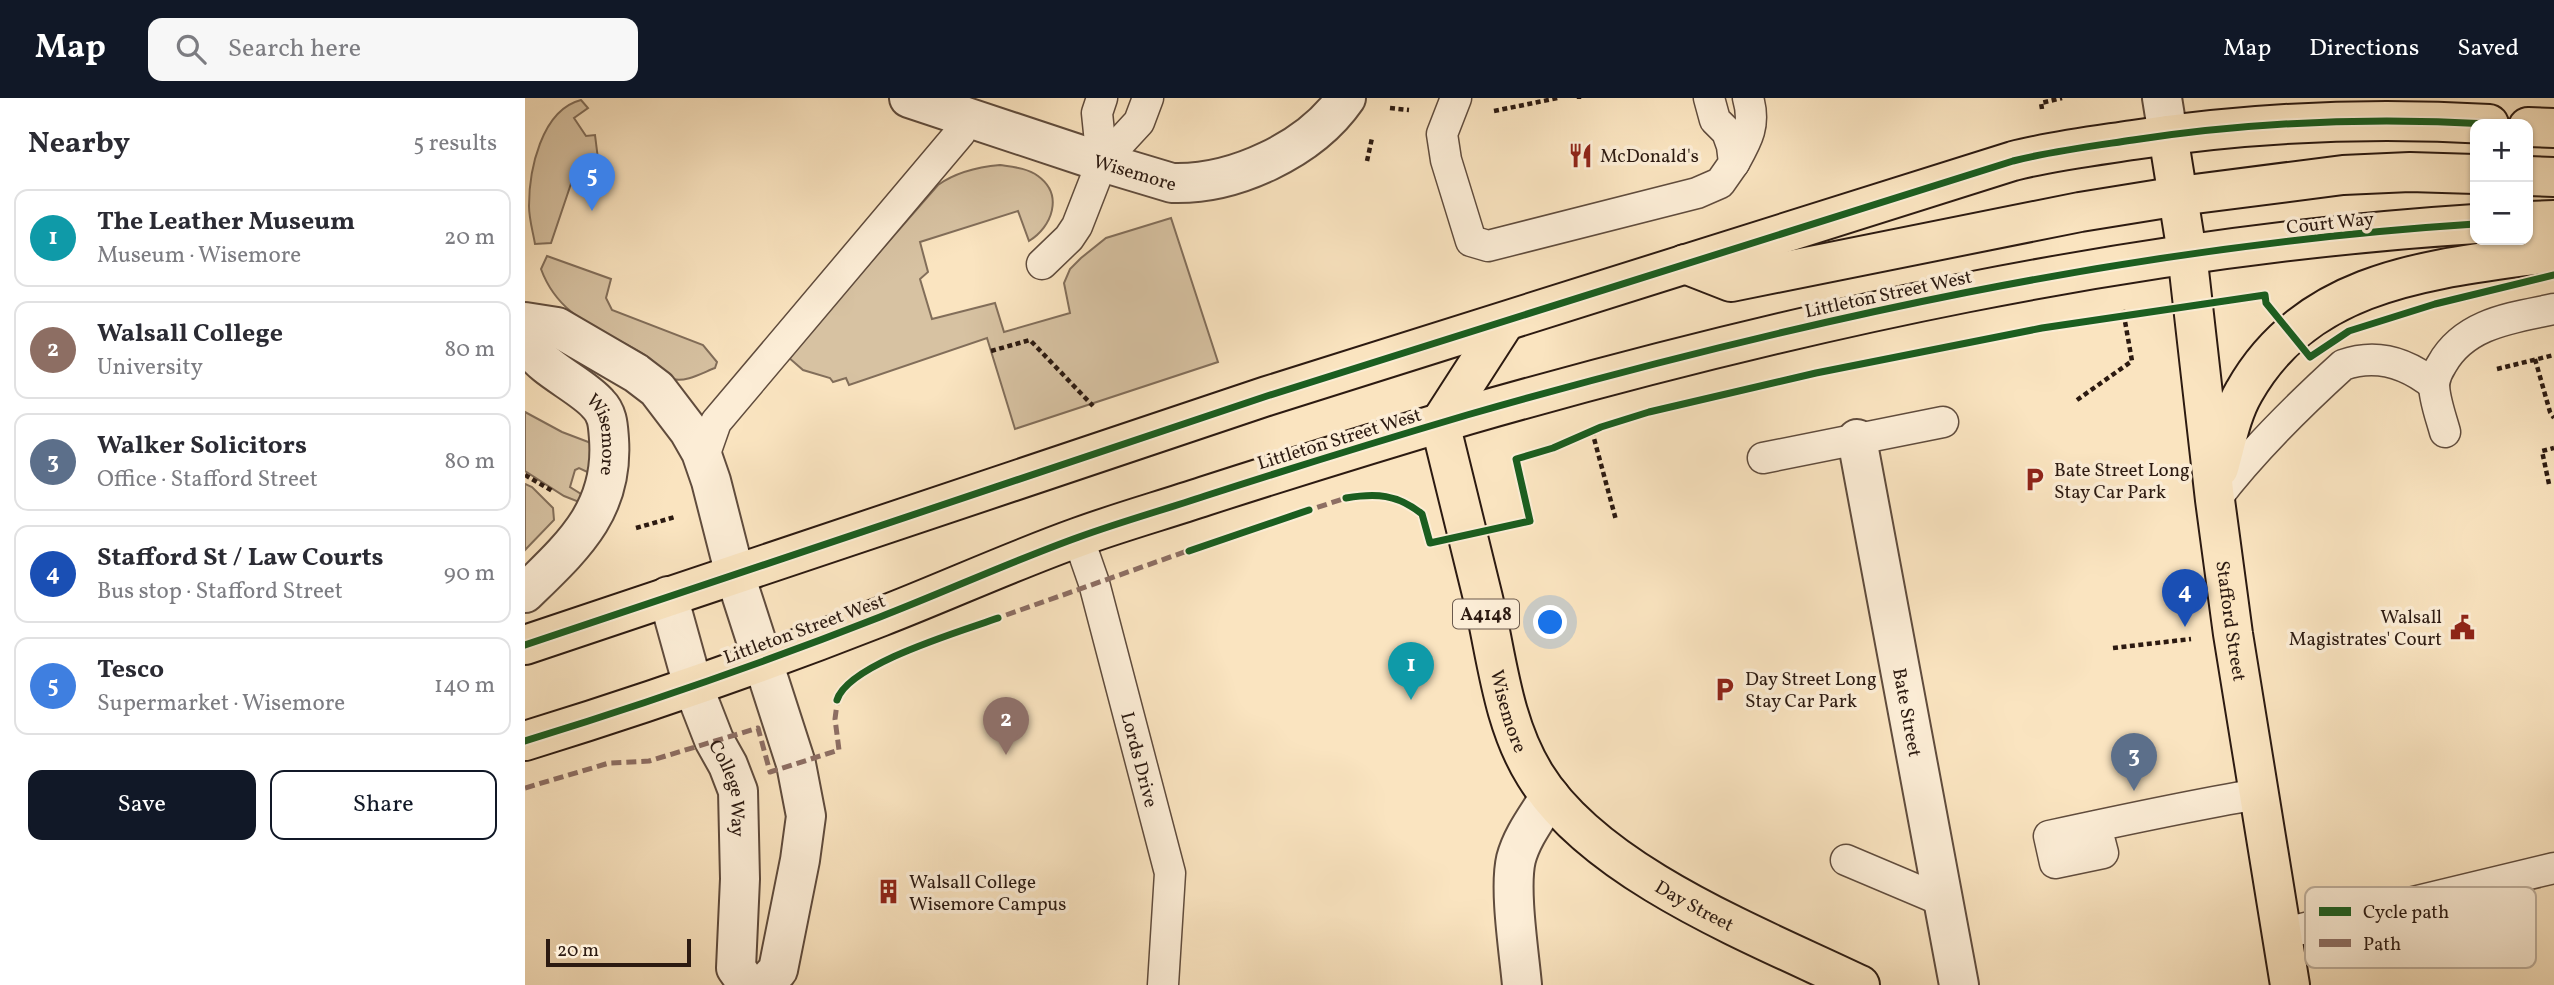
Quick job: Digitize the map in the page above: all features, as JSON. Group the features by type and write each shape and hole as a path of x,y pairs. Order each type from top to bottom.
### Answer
{"highway":[{"path":"525,645 1279,392 2013,161 2165,116 2280,123 2435,109 2471,119"},
{"name":"Stafford Street","path":"2165,116 2187,253 2234,634 2290,985"},
{"path":"2533,127 2554,128"},
{"path":"1685,264 1731,282 2080,212 2179,196 2343,175 2410,172 2470,174"},
{"path":"2533,176 2554,177"},
{"path":"2533,221 2554,220"},
{"name":"Court Way","path":"2187,253 2470,225"},
{"path":"2215,492 2243,393 2266,361 2292,334 2337,302 2373,285 2409,275 2482,261 2554,252"},
{"name":"Littleton Street West","path":"525,741 629,710 877,618 1078,537 1440,423 1796,328 2187,253"},
{"path":"1440,423 1505,322"},
{"name":"Wisemore","path":"1440,423 1510,723 1534,775 1550,796"},
{"name":"Day Street","path":"1550,796 1570,820 1597,843 1661,886 1701,909 1860,985"}],"street":[{"name":"Wisemore","path":"909,98 1172,183 1221,178 1286,152 1328,118 1346,98"},
{"name":"Wisemore","path":"525,323 532,350 601,406 608,422 611,459 594,512 574,546 525,593"},
{"path":"525,323 557,327 647,381 674,410 689,431 703,459 719,506 735,575 796,764 806,817 778,970 764,985"},
{"name":"Bate Street","path":"1857,439 1959,985"},
{"name":"College Way","path":"668,596 693,686 738,791 740,879 736,968 748,985"},
{"path":"1522,985 1514,885 1516,859 1523,840 1550,796"}],"lane":[{"path":"1102,98 1097,113 1102,162"},
{"path":"1042,264 1077,226 1102,162 1139,122 1148,98"},
{"path":"1456,98 1442,134 1445,160 1471,241 1487,246 1697,193 1720,183 1750,135 1752,111 1748,98"},
{"path":"1709,98 1715,121 1727,132 1734,163"},
{"path":"703,459 716,422 960,133"},
{"path":"2445,432 2434,385 2445,358 2456,345 2475,330 2503,320 2554,309"},
{"path":"2215,492 2343,365 2357,360 2392,362 2410,369 2434,385"},
{"path":"1763,458 1943,422"},
{"name":"Lords Drive","path":"1078,537 1094,583 1170,873 1163,985"},
{"path":"2097,826 2258,794"},
{"path":"1846,860 1943,901"},
{"path":"2475,887 2554,868"},
{"path":"2281,934 2305,928"}],"path":[{"path":"2111,318 2193,306"},
{"path":"2077,400 2131,361 2124,316"},
{"path":"991,351 1030,340 1092,403 1107,451"},
{"path":"2434,385 2554,355"},
{"path":"2535,359 2554,418"},
{"path":"1582,435 1601,427"},
{"path":"1592,431 1616,520"},
{"path":"2549,484 2542,451 2554,448"},
{"path":"594,512 635,528 719,506"},
{"path":"2113,648 2234,634"}],"shaded area":[{"path":"581,100 588,108 574,118 586,136 595,135 599,167 579,160 551,243 535,244 529,206 531,176 540,144 556,116 567,106"},
{"path":"1000,165 1029,171 1046,184 1053,201 1049,219 1044,228 1029,241 1018,211 920,242 928,272 920,279 932,319 995,303 1004,332 1070,313 1064,283 1070,269 1081,258 1106,238 1171,218 1218,362 1015,429 987,338 849,385 846,378 833,382 830,378 803,370 788,357 938,185 967,171"},
{"path":"547,256 611,279 606,298 612,310 703,345 717,362 715,368 689,378 673,379 648,357 572,313 549,287 541,269"},
{"path":"525,412 562,432 591,443 596,476 579,468 575,470 570,487 581,494 579,502 564,496 525,471"},
{"path":"525,484 532,487 553,508 554,520 525,550"}],"marked path":[{"path":"1303,512 1346,498"},
{"path":"992,620 1193,549"},
{"path":"525,788 609,763 649,761 758,728 770,772 839,750 835,719 838,696"}],"cycle path":[{"path":"525,645 1267,396 2013,161 2133,140 2266,125 2355,121 2470,123"},
{"path":"525,741 792,651 1094,532 1401,435 1591,381 1840,319 2093,269 2219,250 2470,224"},
{"path":"1346,498 1377,496 1404,502 1422,514 1430,543 1530,521 1516,459 1649,412 1816,373 2042,328 2265,295 2266,303 2310,357 2349,331 2435,304 2554,275"},
{"path":"1189,551 1309,510"},
{"path":"837,700 846,687 883,662 934,640 998,618"}],"place":[{"name":"McDonald's","path":"1580,155"},
{"name":"Tesco","path":"592,211"},
{"name":"Bate Street Long Stay Car Park","path":"2034,480"},
{"name":"Stafford St / Law Courts","path":"2185,627"},
{"name":"Walsall Magistrates' Court","path":"2462,627"},
{"name":"Day Street Long Stay Car Park","path":"1725,689"},
{"name":"The Leather Museum","path":"1411,700"},
{"name":"Walsall College","path":"1006,755"},
{"name":"Walker Solicitors","path":"2134,791"},
{"name":"Walsall College Wisemore Campus","path":"889,892"}]}
